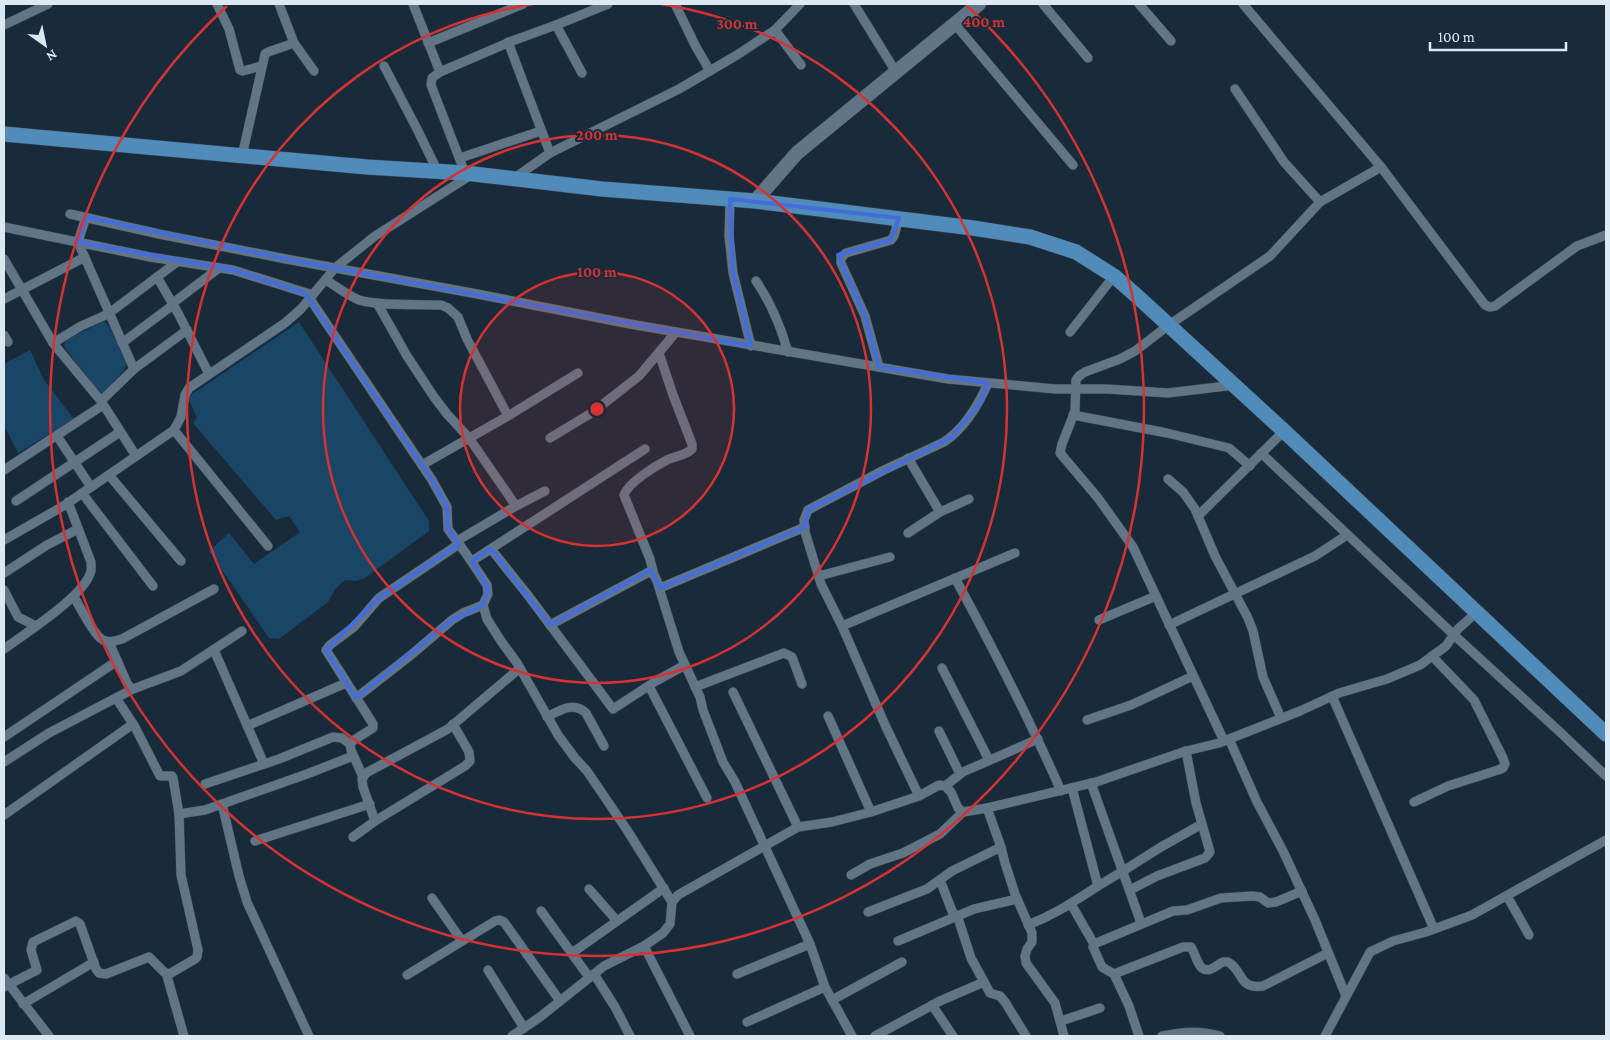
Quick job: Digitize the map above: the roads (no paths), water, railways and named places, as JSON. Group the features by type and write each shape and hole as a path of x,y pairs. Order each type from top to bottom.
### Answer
{"main road":[{"path":"4,134 367,167 468,174 602,189 755,201 899,218 1030,237 1076,252 1114,276 1236,385 1478,611 1606,734"}],"street":[{"path":"4,26 48,4"},
{"path":"217,4 230,28 240,70 243,71 261,66"},
{"path":"279,4 294,43 314,71"},
{"path":"413,4 440,72"},
{"path":"428,43 522,4"},
{"path":"4,540 82,493 174,430 181,418 185,395 189,388 285,323 301,309 336,268 375,236 468,174 432,85 432,78 440,72 508,42 608,4"},
{"path":"675,4 696,48 710,71"},
{"path":"513,179 550,153 672,92 761,40 775,30 800,4"},
{"path":"854,4 896,72"},
{"path":"755,201 796,153 979,4"},
{"path":"1043,4 1088,58"},
{"path":"1139,4 1171,41"},
{"path":"1243,4 1381,168 1485,305 1490,307 1502,302 1577,246 1606,235"},
{"path":"954,23 1073,165"},
{"path":"556,25 582,73"},
{"path":"775,30 801,65"},
{"path":"508,42 550,153"},
{"path":"242,156 264,56 267,52 294,43"},
{"path":"384,66 438,172"},
{"path":"1235,89 1284,162 1320,202"},
{"path":"460,158 541,131"},
{"path":"1346,996 1302,891 1193,676 1133,547 1098,498 1060,453 1075,411 1076,380 1079,376 1135,351 1270,256 1320,202 1381,168"},
{"path":"730,199 729,236 733,273 751,346"},
{"path":"70,214 159,234 630,324 948,379 1055,389 1107,389 1168,393 1236,385"},
{"path":"86,217 78,242 108,314 134,369"},
{"path":"879,368 865,316 841,263 846,253 891,240 899,218"},
{"path":"4,227 177,262 219,268 249,275 311,297 422,465 447,507 448,530 472,561 488,589 488,594 482,605 452,620 356,698"},
{"path":"4,299 85,257"},
{"path":"4,259 53,343 102,403 136,456"},
{"path":"53,343 81,326 108,314 177,262"},
{"path":"122,343 219,268"},
{"path":"1070,332 1114,276"},
{"path":"157,277 209,374"},
{"path":"326,280 348,295 361,300 377,303 441,305 448,308 458,317 467,339 508,416"},
{"path":"756,281 773,311 788,352"},
{"path":"377,303 407,356 434,397 469,438 516,506"},
{"path":"4,470 57,436 102,403 134,369 187,330"},
{"path":"550,438 593,412 639,376 676,332"},
{"path":"659,353 692,444 692,449 688,453 668,460 654,468 633,483 624,495 660,588 679,652 696,687 723,762 736,782 810,944 825,987 852,1036"},
{"path":"422,465 578,373"},
{"path":"919,796 885,725 819,576 804,520 808,510 908,458 944,442 959,430 980,403 988,384"},
{"path":"1073,415 1167,433 1229,448 1250,466"},
{"path":"174,430 268,546"},
{"path":"1198,516 1284,431"},
{"path":"16,501 120,432"},
{"path":"57,436 91,487"},
{"path":"472,561 644,449"},
{"path":"1261,453 1454,636 1606,776"},
{"path":"908,458 940,512"},
{"path":"109,475 181,561"},
{"path":"1168,479 1183,492 1198,516 1253,630 1263,677 1282,718"},
{"path":"350,744 373,728 373,724 326,650 354,627 379,598 458,542 516,506 545,491"},
{"path":"82,493 153,586"},
{"path":"908,532 940,512 969,499"},
{"path":"4,649 74,597 92,571 91,562 68,502"},
{"path":"660,588 805,527"},
{"path":"4,573 47,545 78,529"},
{"path":"1169,625 1236,595 1315,556 1347,535"},
{"path":"491,549 613,709 685,665"},
{"path":"842,626 1015,553"},
{"path":"819,576 890,557"},
{"path":"550,625 649,572 654,575"},
{"path":"955,578 1038,739 1061,791"},
{"path":"74,597 96,634 101,640 109,642 122,639 214,589"},
{"path":"4,590 18,617 36,626"},
{"path":"1100,620 1156,596"},
{"path":"482,605 486,619 520,668 547,717 569,751 587,771 628,830 672,902 670,924 663,933 644,946 604,966 512,1036"},
{"path":"851,875 870,864 903,853 940,834 963,812 1091,783 1186,751 1226,740 1332,696 1387,679 1420,665 1446,646 1458,629 1478,611"},
{"path":"4,762 44,736 133,689 181,671 242,631"},
{"path":"109,642 128,686 133,689"},
{"path":"214,650 264,764"},
{"path":"696,687 784,653 792,657 802,684"},
{"path":"1414,802 1448,786 1503,768 1504,764 1503,758 1474,700 1432,656"},
{"path":"4,737 117,661"},
{"path":"375,821 362,779 366,773 432,738 453,724 520,668"},
{"path":"942,668 989,760"},
{"path":"1087,720 1131,704 1193,676"},
{"path":"247,726 346,683"},
{"path":"649,686 707,798"},
{"path":"733,692 798,827"},
{"path":"1332,696 1434,929"},
{"path":"116,698 133,724 160,776 173,777 179,814 181,875 198,954 193,961 169,974 167,979 184,1036"},
{"path":"547,717 568,706 582,709 604,746"},
{"path":"828,716 871,812"},
{"path":"4,815 133,724"},
{"path":"353,837 375,821 466,766 470,761 469,752 453,724"},
{"path":"939,730 960,774"},
{"path":"205,784 333,738 342,738 350,744 353,756 364,776"},
{"path":"672,902 678,895 798,827 832,822 871,812 919,796 939,786 945,786 960,774 989,760 1038,739"},
{"path":"1130,890 1157,876 1205,858 1210,852 1186,751"},
{"path":"179,814 204,810 222,804 353,756"},
{"path":"1091,783 1141,923"},
{"path":"945,786 951,792 958,808 963,812"},
{"path":"1072,788 1098,886"},
{"path":"222,804 244,893 310,1036"},
{"path":"254,842 370,804"},
{"path":"987,808 1017,899 1032,933 1032,942 1025,956 1026,963 1055,1002 1064,1036"},
{"path":"1028,925 1051,916 1161,847 1202,824"},
{"path":"1325,1036 1370,952 1393,941 1472,915 1606,840"},
{"path":"868,912 927,889 952,871 1001,847"},
{"path":"940,880 956,916 971,958 990,993 1000,996 1026,1036"},
{"path":"572,953 664,888"},
{"path":"589,889 617,921"},
{"path":"1094,944 1173,911 1187,910 1221,898 1252,896 1260,897 1268,903 1276,902 1302,891"},
{"path":"1507,896 1528,935"},
{"path":"432,898 462,941"},
{"path":"898,940 974,909 1017,899"},
{"path":"1071,904 1094,944 1102,967 1114,974 1129,1006 1139,1036"},
{"path":"541,911 615,1007 630,1036"},
{"path":"407,975 499,920 504,922 560,1001"},
{"path":"49,1036 5,984 37,970 31,950 33,942 76,921 80,924 99,973 106,974 149,957 164,972 169,974"},
{"path":"737,974 810,944"},
{"path":"644,946 690,1036"},
{"path":"1114,974 1183,947 1191,947 1201,967 1211,970 1221,962 1226,962 1231,964 1245,984 1254,987 1263,986 1328,953"},
{"path":"23,1004 94,962"},
{"path":"832,1000 902,962"},
{"path":"488,970 524,1028"},
{"path":"875,1036 932,1005 984,982"},
{"path":"746,1022 825,987"},
{"path":"932,1005 952,1036"},
{"path":"1061,1021 1100,1008"},
{"path":"1162,1036 1188,1032 1206,1032 1220,1036"}]}
